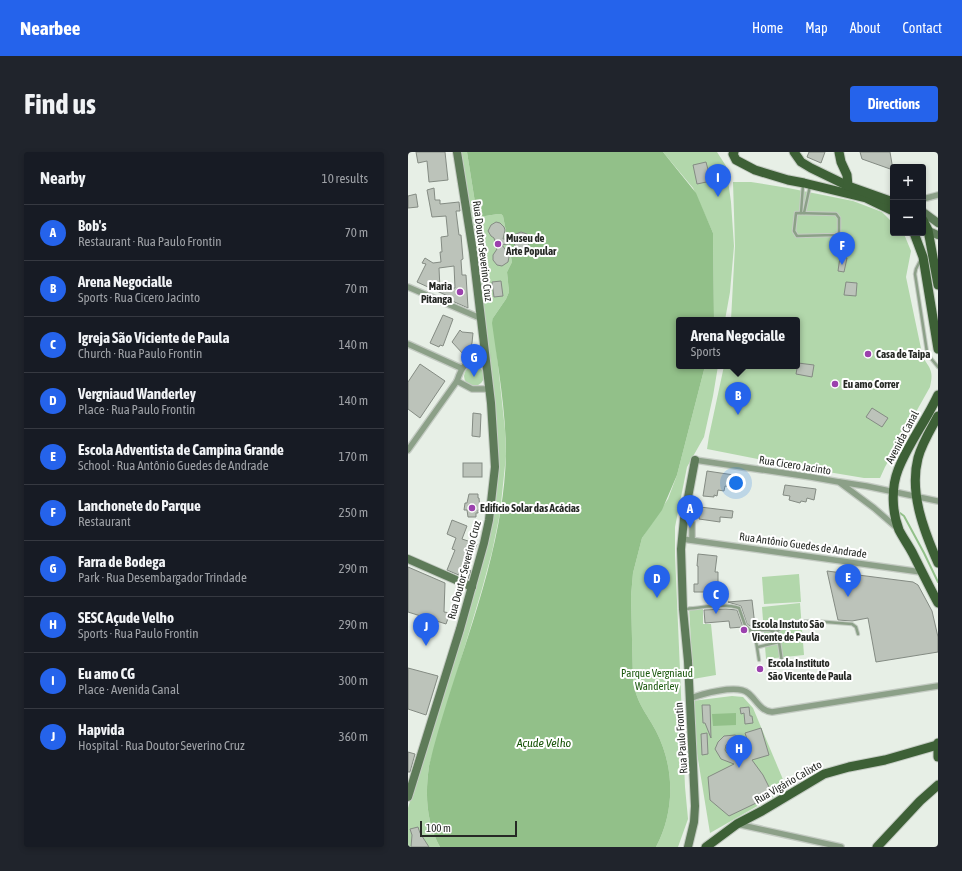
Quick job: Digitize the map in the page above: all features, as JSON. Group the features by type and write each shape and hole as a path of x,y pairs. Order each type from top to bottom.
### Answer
{"main road":[{"name":"Rua Doutor Severino Cruz","path":"408,797 472,587 487,527 495,466 494,426 473,252 457,152"},
{"path":"734,152 733,154 736,160 755,170 788,180 807,183 866,198 890,210"},
{"path":"794,152 801,162 806,165 848,186 890,201"},
{"path":"839,152 841,162 847,175 848,186"},
{"path":"926,214 938,223"},
{"path":"926,229 938,235"},
{"path":"926,231 936,255 938,285"},
{"path":"915,236 923,258 938,349"},
{"name":"Avenida Canal","path":"938,395 898,470 894,491 895,514 899,530 913,552 921,572 938,603"},
{"name":"Avenida Canal","path":"938,416 922,447 918,458 916,472 920,517 926,537 938,563"},
{"name":"Rua Paulo Frontin","path":"688,847 694,822 695,806 688,661 683,609 681,549 684,519 695,460"},
{"path":"898,470 909,474 916,472"},
{"path":"408,559 472,587"},
{"path":"938,744 938,757"},
{"name":"Rua Vigário Calixto","path":"706,847 737,824 824,774 849,767 885,760 938,744"},
{"path":"877,847 920,801 938,785"}],"street":[{"path":"926,198 938,195"},
{"path":"408,287 480,318"},
{"path":"408,344 461,368"},
{"path":"408,450 457,381 461,368 469,363 485,359"},
{"path":"457,381 468,388 489,389"},
{"name":"Rua Cicero Jacinto","path":"695,460 839,482 874,508 899,530"},
{"path":"839,482 894,491 936,501 938,494"},
{"path":"684,519 690,520 692,523 692,540"},
{"name":"Rua Antônio Guedes de Andrade","path":"682,539 921,572"},
{"path":"689,699 708,694 740,689 748,692 763,710 772,712 938,686"},
{"path":"737,824 841,847"}],"lane":[{"path":"803,213 807,183"},
{"path":"803,213 807,183"},
{"path":"798,213 803,213 838,215 838,235 797,236 794,231 795,215 798,213"},
{"path":"923,258 916,269 916,279 927,352 931,360 938,367"},
{"path":"683,609 735,606 739,608 741,610 745,625 754,635 758,647 759,660"},
{"path":"776,632 790,622 813,621 852,624 856,627 858,634"},
{"path":"749,630 769,630 776,632"},
{"path":"776,632 782,662"},
{"path":"758,647 779,642"}],"green space":[{"path":"460,152 467,152 477,215 479,217 501,214 503,216 512,262 507,272 509,292 493,318 505,430 506,456 500,513 492,552 429,766 427,798 429,818 440,847 408,847 408,808 476,580 496,459"},
{"path":"663,152 717,152 726,166 731,202 734,246 730,292 726,317 714,317 713,233 693,188"},
{"path":"733,182 751,182 853,201 882,212 890,220 890,236 905,236 911,251 906,277 923,358 930,369 931,378 930,387 880,478 864,478 804,468 707,449 723,369 800,369 800,317 731,317 735,246"},
{"path":"474,366 481,369 484,376 481,383 474,386 467,383 464,376 467,369"},
{"name":"Parque Vergniaud Wanderley","path":"704,369 718,369 704,437 687,467 675,527 685,787 688,819 678,847 656,847 667,819 670,789 669,774 667,760 662,745 656,731 639,702 633,681 631,596 633,573 642,538 668,499 677,475"},
{"path":"799,574 801,602 764,604 762,577"},
{"path":"800,603 804,655 766,659 762,607"},
{"path":"689,606 703,606 703,624 711,624 716,675 693,679"},
{"path":"732,696 743,697 753,708 787,789 710,833 696,747 692,701"}],"water":[{"name":"Açude Velho","path":"467,152 663,152 696,193 713,233 714,317 676,317 676,369 704,369 677,475 662,510 642,538 633,573 631,596 633,681 639,702 656,731 662,745 667,760 669,774 670,789 667,819 656,847 440,847 429,818 427,787 429,766 439,727 487,574 503,495 506,438 492,323 493,318 509,292 507,272 512,262 503,216 498,214 479,217 477,215"},
{"path":"736,713 736,725 713,726 712,714"}],"building":[{"path":"416,152 445,152 448,180 429,182 427,161 418,163"},
{"path":"809,152 825,152 821,163 807,157"},
{"path":"860,152 890,152 892,164 890,164 890,169 862,159"},
{"path":"706,162 711,181 697,184 693,165"},
{"path":"434,188 435,200 440,200 440,204 459,202 460,211 456,211 459,235 461,235 463,259 461,260 462,275 466,275 468,308 450,300 450,297 417,282 426,264 422,263 425,258 433,263 441,262 441,237 448,236 446,216 432,217 427,190","holes":["454,266 455,288 440,289 439,268"]},
{"path":"416,194 418,207 408,208 408,196"},
{"path":"496,222 500,223 504,227 505,230 503,239 513,239 516,234 521,232 527,234 530,240 528,246 523,249 517,247 513,243 502,245 509,257 508,262 502,266 497,265 493,260 493,255 497,249 494,238 488,231 491,225"},
{"path":"840,257 847,258 844,272 838,271"},
{"path":"501,281 503,296 494,297 492,282"},
{"path":"846,282 857,283 856,296 844,295"},
{"path":"443,315 453,319 443,346 440,345 439,347 430,343"},
{"path":"460,330 462,332 473,333 469,352 464,355 452,342"},
{"path":"800,363 814,365 812,377 796,374 797,369 800,369"},
{"path":"420,364 445,381 420,418 408,409 408,382"},
{"path":"872,408 888,418 882,427 866,417"},
{"path":"473,413 481,414 480,437 472,436"},
{"path":"463,463 482,463 482,477 463,477"},
{"path":"707,471 734,475 732,484 730,484 729,487 725,486 724,491 718,490 717,496 703,496"},
{"path":"785,485 816,489 814,500 807,498 806,502 801,501 800,503 789,500 790,496 783,495"},
{"name":"Edifício Solar das Acácias","path":"469,494 478,494 480,510 476,513 476,517 468,517 467,510 464,510"},
{"path":"700,507 733,511 732,518 720,517 720,522 699,519"},
{"path":"452,520 467,526 462,539 477,544 467,569 471,571 468,579 447,570 455,550 452,549 456,538 447,534"},
{"path":"698,554 717,556 715,572 718,572 720,592 694,592 694,584 698,584"},
{"path":"408,567 445,583 444,612 450,613 446,624 408,612"},
{"path":"827,571 913,582 918,585 932,611 938,637 938,652 876,662 868,618 852,621 838,620"},
{"path":"752,600 755,626 750,626 747,624 741,606 728,602"},
{"path":"704,610 737,610 743,627 730,628 729,621 705,623"},
{"path":"408,668 438,676 426,715 408,709"},
{"path":"702,705 710,705 711,738 705,723 703,723"},
{"path":"749,707 750,716 752,716 753,723 745,724 744,713 741,714 740,708"},
{"path":"761,728 769,755 752,760 763,775 773,795 729,816 710,800 708,777 734,764 721,759 715,749 718,742 724,736 735,735 748,742 745,733","holes":["730,742 734,743 737,747 736,752 731,754 727,753 725,750 726,745"]},
{"path":"707,733 708,754 702,755 701,734"},
{"path":"408,752 415,754 410,772 408,772"},
{"path":"418,827 429,847 411,847 412,835 410,829"}],"waterway":[{"path":"900,513 904,516 938,582"}],"place":[{"name":"Eu amo CG","path":"718,197"},
{"name":"Museu de Arte Popular","path":"498,244"},
{"name":"Lanchonete do Parque","path":"842,265"},
{"name":"Maria Pitanga","path":"460,292"},
{"name":"Casa de Taipa","path":"868,354"},
{"name":"Farra de Bodega","path":"474,377"},
{"name":"Eu amo Correr","path":"835,384"},
{"name":"Arena Negocialle","path":"738,415"},
{"name":"Edifício Solar das Acácias","path":"472,508"},
{"name":"Bob's","path":"690,528"},
{"name":"Escola Adventista de Campina Grande","path":"848,597"},
{"name":"Vergniaud Wanderley","path":"657,598"},
{"name":"Igreja São Viciente de Paula","path":"716,614"},
{"name":"Escola Instuto São Vicente de Paula","path":"744,630"},
{"name":"Hapvida","path":"426,646"},
{"name":"Escola Instituto São Vicente de Paula","path":"760,669"},
{"name":"SESC Açude Velho","path":"739,768"}]}
